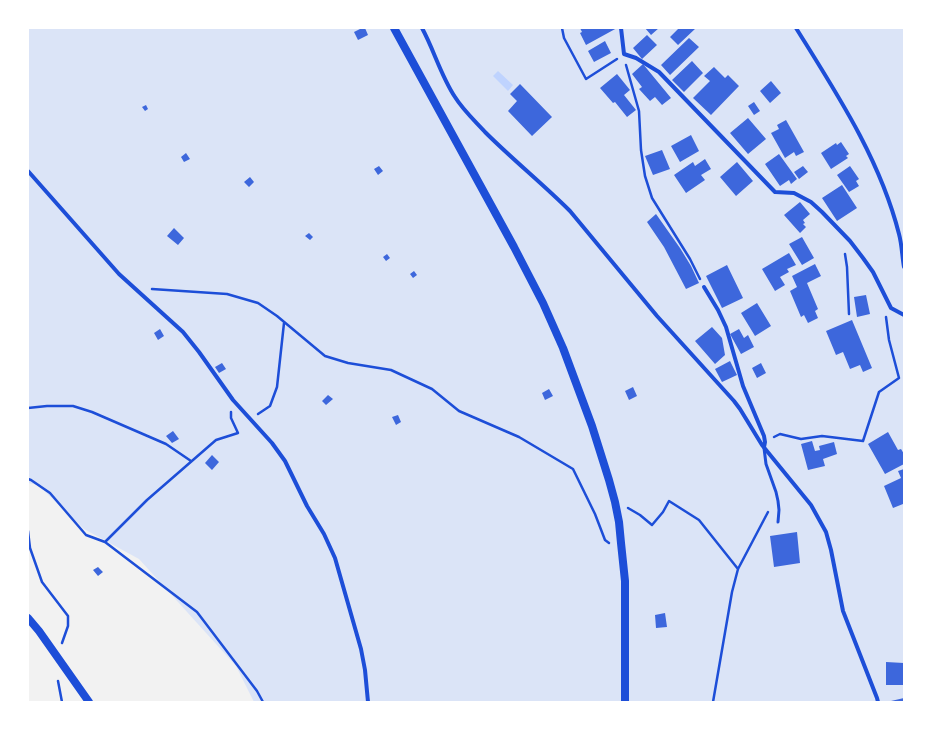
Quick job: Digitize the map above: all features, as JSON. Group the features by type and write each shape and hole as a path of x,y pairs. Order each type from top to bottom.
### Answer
{"main road":[{"path":"394,28 524,265 549,316 572,372 603,457 615,502 625,582 625,702"},
{"path":"28,618 39,631 89,702"}],"street":[{"path":"422,28 449,86 461,105 505,151 570,211 657,316 734,401 764,447 811,505 826,532 843,611 878,702"},
{"path":"621,28 624,54 636,58 659,72 775,192 794,194 811,202 847,238 863,258 873,272 891,308 904,314"},
{"path":"796,28 850,115 881,178 900,236 904,267"},
{"path":"28,171 136,291 183,332 233,400 272,443 285,461 306,506 332,549 359,642 365,670 368,702"},
{"path":"704,287 726,327 743,386 764,436 764,447"}],"lane":[{"path":"764,447 766,464 778,501 778,522"}],"path":[{"path":"562,28 564,38 586,80 624,54 639,111 641,150 645,176 652,198 690,259 704,287"},
{"path":"847,238 845,248 849,314"},
{"path":"136,291 143,289 227,294 258,303 284,322 325,356 348,363 391,370 432,389 459,411 519,437 573,469 595,514 605,540 610,544 621,543"},
{"path":"764,447 780,434 801,439 822,436 863,441 879,392 899,378 889,340 886,313"},
{"path":"250,420 270,406 277,387 284,322"},
{"path":"105,542 147,500 216,440 238,433 231,418 231,405 233,400"},
{"path":"28,408 73,406 92,412 166,444 191,461"},
{"path":"28,479 50,493 86,535 105,542 197,612 258,691 263,702"},
{"path":"626,514 626,507 640,515 652,525 663,512 669,501 699,520 738,569"},
{"path":"713,702 732,592 738,569 768,512 768,505"},
{"path":"28,531 30,548 42,582 68,616 68,626 57,656"}],"shaded area":[{"path":"28,28 904,28 904,702 254,702 236,666 139,559 84,529 38,485 28,483"}],"water":[{"path":"498,71 513,85 508,91 493,76"}],"building":[{"path":"365,28 368,35 358,40 354,32"},
{"path":"580,28 617,28 586,45 580,33 582,32"},
{"path":"645,28 659,28 651,35"},
{"path":"679,28 696,28 678,45 670,37"},
{"path":"647,35 657,45 642,59 633,48"},
{"path":"689,38 699,47 670,75 661,65"},
{"path":"605,41 611,53 594,62 588,51"},
{"path":"692,61 703,73 684,92 672,80"},
{"path":"643,64 671,98 662,105 655,97 650,101 639,89 642,87 632,74"},
{"path":"714,67 725,78 728,75 739,86 711,115 693,98 710,81 704,76"},
{"path":"617,74 630,90 624,95 636,110 627,117 615,102 613,103 600,88"},
{"path":"771,81 781,93 770,103 760,91"},
{"path":"520,84 552,117 532,136 508,111 517,101 510,94"},
{"path":"754,102 760,111 754,115 748,106"},
{"path":"146,105 148,109 145,111 142,107"},
{"path":"748,118 766,139 748,154 730,133"},
{"path":"786,120 804,152 796,156 794,152 785,158 771,133 779,129 777,125"},
{"path":"691,135 699,151 680,162 671,146"},
{"path":"841,142 849,154 846,156 848,158 831,169 821,153 836,143 837,145"},
{"path":"662,150 670,169 653,175 645,156"},
{"path":"186,153 190,159 184,162 181,157"},
{"path":"779,154 797,179 791,184 789,180 780,186 765,164"},
{"path":"705,159 711,169 701,175 705,180 686,193 674,175 693,162 695,166"},
{"path":"737,162 753,181 736,196 720,177"},
{"path":"379,166 383,171 378,175 374,169"},
{"path":"803,166 808,172 799,179 794,172"},
{"path":"850,166 859,179 856,181 859,186 849,192 837,175"},
{"path":"250,177 254,182 249,187 244,182"},
{"path":"842,185 857,208 837,221 822,198"},
{"path":"800,202 810,214 803,220 805,223 803,224 806,227 800,233 784,215"},
{"path":"656,214 680,248 699,283 686,289 664,247 647,222"},
{"path":"174,228 184,238 178,245 167,236"},
{"path":"309,233 313,237 310,240 305,236"},
{"path":"802,237 814,258 802,265 789,244"},
{"path":"789,253 796,265 787,269 789,272 780,277 785,285 775,291 762,269"},
{"path":"387,254 390,258 386,261 383,257"},
{"path":"815,264 821,276 807,283 818,309 815,311 818,318 808,323 804,315 801,317 790,291 797,287 792,276"},
{"path":"727,265 743,298 722,308 706,276"},
{"path":"414,271 417,275 413,278 410,274"},
{"path":"866,295 870,314 857,317 854,297"},
{"path":"757,303 771,326 755,336 741,313"},
{"path":"852,320 872,368 863,372 860,365 850,369 843,352 836,355 826,331"},
{"path":"712,327 722,338 725,355 715,364 695,341"},
{"path":"160,329 164,336 158,340 154,333"},
{"path":"739,329 744,338 748,335 754,347 741,354 730,334"},
{"path":"730,361 737,375 722,382 715,369"},
{"path":"222,363 226,369 219,373 215,367"},
{"path":"761,363 766,373 757,378 752,368"},
{"path":"633,387 637,396 629,400 625,391"},
{"path":"549,389 553,396 545,400 542,393"},
{"path":"328,395 333,399 326,405 322,401"},
{"path":"398,415 401,422 396,425 392,417"},
{"path":"173,431 179,439 172,443 166,436"},
{"path":"888,432 898,450 901,449 904,454 904,464 885,474 868,444"},
{"path":"812,441 815,451 820,450 819,446 834,442 837,454 823,459 825,466 808,470 801,444"},
{"path":"212,455 219,462 212,470 205,463"},
{"path":"904,469 904,507 903,504 893,508 884,486 901,478 898,471"},
{"path":"797,532 800,563 774,567 770,536"},
{"path":"98,567 103,572 98,576 93,570"},
{"path":"665,613 667,627 656,628 655,615"},
{"path":"886,662 904,663 904,685 886,685"},
{"path":"904,698 904,702 891,702 891,701"}]}
